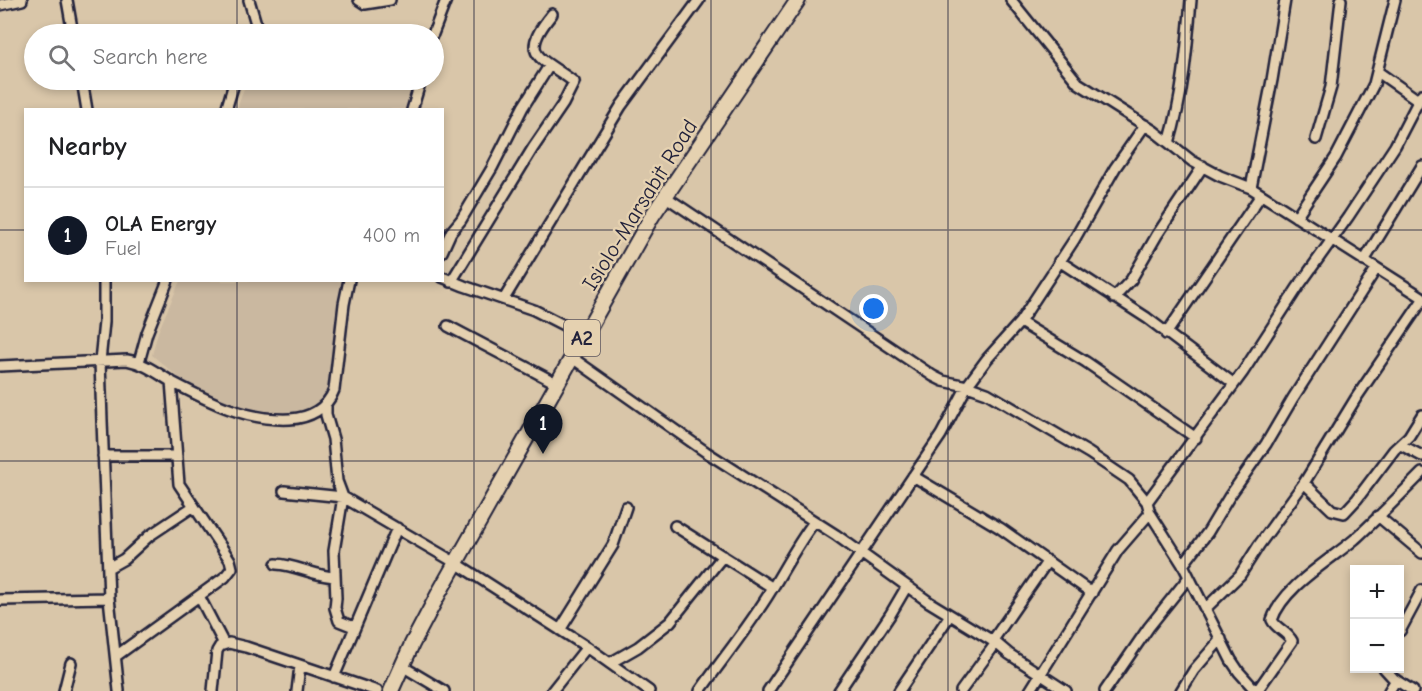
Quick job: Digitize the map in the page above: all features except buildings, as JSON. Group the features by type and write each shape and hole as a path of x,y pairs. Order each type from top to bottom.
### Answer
{"highway":[{"name":"Isiolo-Marsabit Road","path":"391,691 456,563 646,226 798,0"}],"street":[{"path":"0,5 22,0"},
{"path":"66,0 71,24"},
{"path":"249,0 256,24"},
{"path":"359,0 365,4 390,0"},
{"path":"437,24 446,0"},
{"path":"504,299 621,106 699,0"},
{"path":"1011,0 1078,83 1145,125 1192,161 1220,177 1251,188 1422,299 1356,398 1304,483 1240,575 1205,609"},
{"path":"1169,143 1176,118 1191,0"},
{"path":"1251,188 1285,0"},
{"path":"1316,139 1331,87 1341,0"},
{"path":"1296,217 1336,157 1367,99 1378,72 1395,0"},
{"path":"552,14 542,26 533,45 536,54 549,66 574,82 571,90 447,279 534,310 583,335"},
{"path":"444,248 451,232 461,220 492,168 523,107 549,66"},
{"path":"1147,502 1196,438 1233,382 1243,372 1395,146 1420,97 1378,72"},
{"path":"84,90 87,108"},
{"path":"227,108 232,90"},
{"path":"413,108 418,90"},
{"path":"768,691 941,435 967,386 987,358 1020,322 1074,240 1114,168 1145,125"},
{"path":"1114,298 1131,280 1178,202 1203,166"},
{"path":"1364,261 1420,173"},
{"path":"1166,334 1261,195"},
{"path":"666,197 933,376 943,381 967,386 997,399 1099,459 1129,480 1147,502 1150,513 1183,565 1239,672 1257,691 1292,641 1286,632 1274,625 1272,620 1275,612 1294,589 1332,558 1422,473"},
{"path":"1059,261 1147,318 1233,382"},
{"path":"1183,565 1208,532 1266,444 1376,269"},
{"path":"104,282 104,322 100,361 103,456 109,598 119,691"},
{"path":"139,362 147,333 167,282"},
{"path":"0,366 127,360 139,362 171,381 234,412 265,419 302,418 317,411 332,395 344,304 350,282"},
{"path":"1020,322 1086,362 1196,438"},
{"path":"448,326 558,384"},
{"path":"571,357 706,452 1066,691"},
{"path":"116,656 225,577 232,565 179,484 171,381"},
{"path":"326,404 326,415 333,439 337,481 343,497 333,551 337,619 354,627"},
{"path":"1304,483 1332,510 1344,513 1394,450 1409,436 1422,416"},
{"path":"1401,445 1422,456"},
{"path":"103,456 177,456"},
{"path":"913,476 1000,528 1092,593"},
{"path":"284,491 343,497 456,563 587,647 649,691"},
{"path":"108,568 124,559 149,536 194,506"},
{"path":"560,630 613,545 626,507"},
{"path":"1030,691 1118,550 1150,513"},
{"path":"1378,516 1422,553"},
{"path":"700,691 773,588 795,548 814,522"},
{"path":"675,526 773,588"},
{"path":"334,677 397,528"},
{"path":"610,663 657,635 723,556"},
{"path":"961,691 1047,562"},
{"path":"276,564 292,565 321,576 335,577"},
{"path":"1105,691 1149,627 1189,577"},
{"path":"839,691 907,586"},
{"path":"1404,624 1422,590"},
{"path":"199,596 224,644"},
{"path":"0,600 109,598"},
{"path":"899,691 950,615"},
{"path":"1181,691 1194,670 1221,639"},
{"path":"213,691 216,658 220,646 224,644 240,645 377,691"},
{"path":"552,691 587,647"},
{"path":"64,691 71,663"},
{"path":"297,691 300,666"},
{"path":"402,666 444,691"},
{"path":"1388,673 1413,691"},
{"path":"1389,691 1396,680"}],"shaded area":[{"path":"244,90 412,90 405,108 237,108"},
{"path":"180,282 347,282 329,405 308,411 277,415 238,406 184,382 152,355 158,332"}],"place":[{"name":"OLA Energy","path":"543,454"}]}
